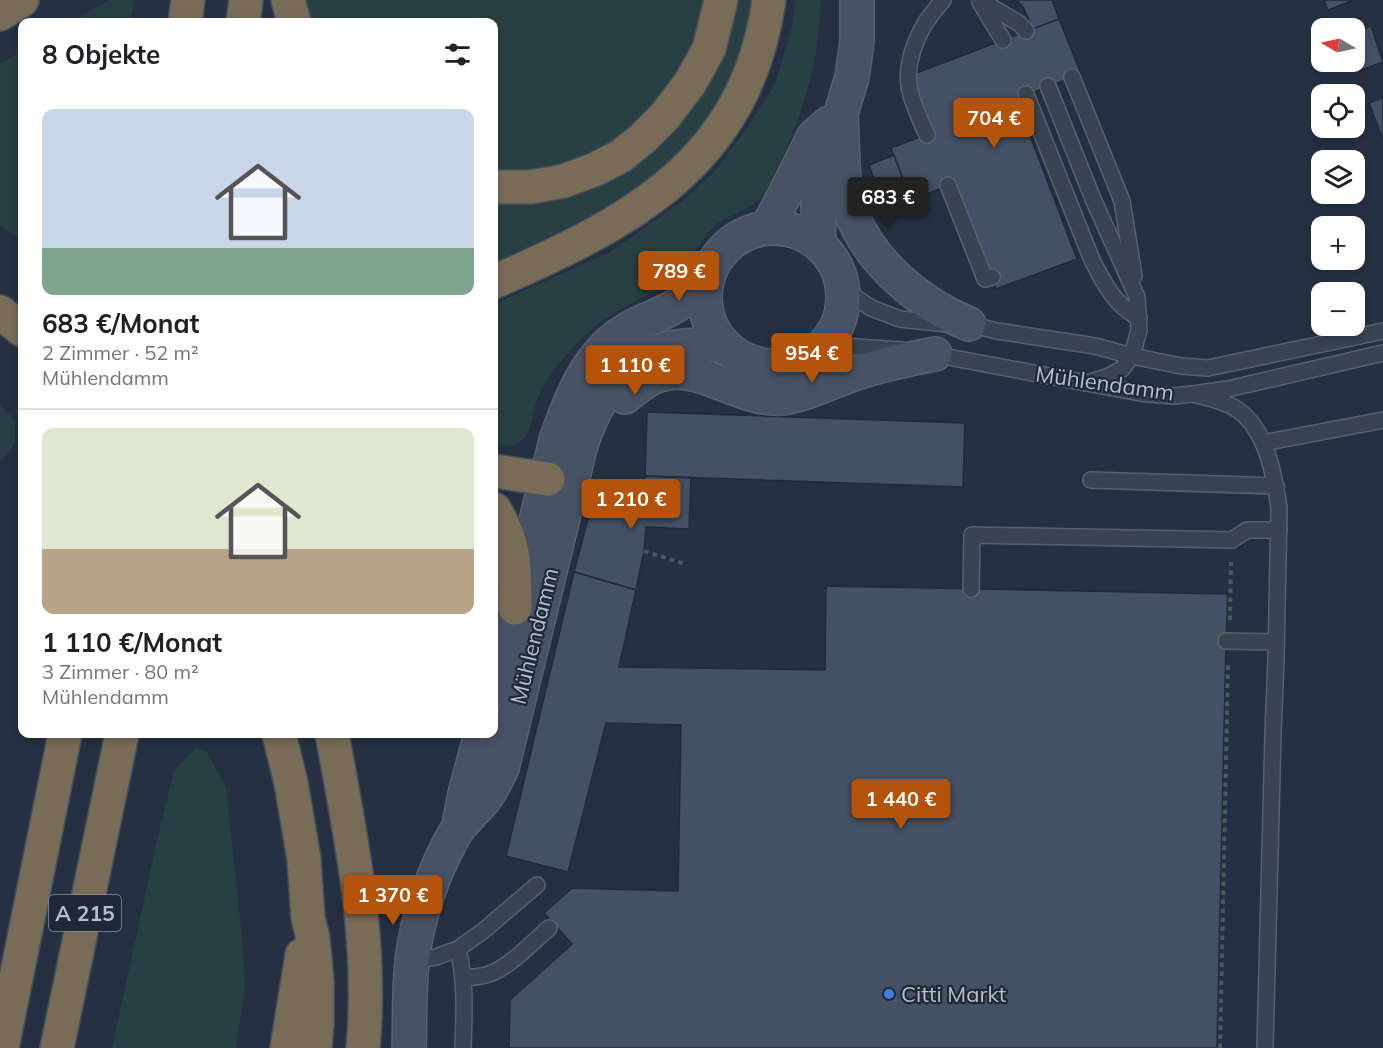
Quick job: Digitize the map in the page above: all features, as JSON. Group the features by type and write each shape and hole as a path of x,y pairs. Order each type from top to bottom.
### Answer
{"highway":[{"path":"0,14 22,0"},
{"path":"186,18 188,0"},
{"path":"244,18 246,0"},
{"path":"288,0 293,18"},
{"path":"498,187 531,187 564,181 596,169 621,156 644,138 665,116 690,83 709,49 721,0"},
{"path":"498,280 571,247 613,224 652,198 688,169 714,139 735,107 753,69 766,24 769,0"},
{"path":"0,312 18,327"},
{"path":"498,471 560,478"},
{"path":"498,515 511,543 515,608"},
{"name":"A 215","path":"2,1048 64,738"},
{"name":"A 215","path":"57,1048 121,738"},
{"path":"113,778 126,738"},
{"path":"280,738 291,783 304,859 308,918 313,938 317,981 315,1048"},
{"path":"333,738 355,861 363,928 366,995 363,1048"},
{"path":"287,1048 308,918"}],"street":[{"path":"819,244 819,187 852,77 858,23 857,0"},
{"path":"767,228 814,136 826,124 841,116"},
{"path":"841,116 848,198 851,212 865,238 886,266 912,291 950,316 969,324"},
{"name":"Mühlendamm","path":"767,228 795,230 819,244 834,261 844,296 839,323 825,345 802,361 774,367 747,361 723,345 707,316 705,300 709,272 722,250 743,235 767,228"},
{"name":"Mühlendamm","path":"409,1048 412,958 433,882 459,826 484,800 502,768 560,478 557,437 572,396 589,367 611,341 623,332 684,301 706,284"},
{"name":"Mühlendamm","path":"498,672 515,608 560,478 597,405 618,376 633,363 660,350 723,345"},
{"path":"585,431 641,384 662,374 692,374 755,396 783,398 882,365 935,354"},
{"name":"Mühlendamm","path":"459,826 480,738"}],"lane":[{"path":"925,125 908,78 912,54 923,27 943,0"},
{"path":"980,0 1020,24 1026,31"},
{"path":"980,0 1003,40"},
{"path":"1072,77 1122,201 1139,318 1139,330 1132,356 1122,369 1088,383"},
{"path":"1048,86 1093,199 1137,297"},
{"path":"1026,104 1078,242 1119,304 1139,318"},
{"path":"948,185 968,225 986,279 992,277"},
{"name":"Mühlendamm","path":"842,283 864,304 890,316 930,323 969,324 997,331 1095,346 1181,366 1208,368 1383,331"},
{"name":"Mühlendamm","path":"825,345 935,354 1140,393 1174,396 1228,389 1383,353"},
{"path":"1193,394 1236,408 1248,419 1263,443 1276,486 1279,508 1265,1048"},
{"path":"1263,443 1383,420"},
{"path":"1091,480 1276,486"},
{"path":"970,589 972,535 1232,540 1247,530 1279,530"},
{"path":"1227,641 1276,642"},
{"path":"412,958 436,957 458,949 537,885"},
{"path":"463,978 479,977 493,972 505,965 549,928"},
{"path":"458,949 463,978 463,1048"}],"path":[{"path":"1220,1048 1227,641 1232,540"},
{"path":"644,551 685,564"}],"green space":[{"path":"110,0 134,0 131,18 78,18"},
{"path":"303,0 704,0 698,29 688,57 674,82 656,105 635,125 612,143 586,157 558,167 498,174 498,18 308,18"},
{"path":"733,0 756,0 745,49 715,111 673,163 595,218 498,262 498,199 590,187"},
{"path":"795,0 821,0 816,51 810,81 798,121 765,192 753,204 717,224 703,239 680,273 666,287 624,307 585,335 552,372 540,393 524,438 518,443 498,446 498,302 610,252 683,201 716,170 747,128 775,84 792,27"},
{"path":"18,53 18,237 0,225 0,64"},
{"path":"0,404 15,421 15,443 2,460 0,460"},
{"path":"196,748 206,751 226,787 245,988 236,1048 112,1048 174,771"}],"building":[{"path":"1016,0 1052,0 1059,19 1033,29 1023,7"},
{"path":"1324,0 1354,0 1328,10"},
{"path":"1059,19 1081,74 1016,99 1077,259 996,289 955,183 911,200 891,148 933,132 911,75"},
{"path":"1371,26 1383,62 1365,69 1365,28"},
{"path":"1383,98 1383,136 1382,137 1369,103"},
{"path":"894,155 909,196 883,205 869,165"},
{"path":"647,412 965,423 963,487 645,476"},
{"path":"645,476 691,478 689,529 646,527 636,590 574,572 593,500 643,501"},
{"path":"574,572 636,590 619,667 825,670 826,586 1228,594 1217,1048 509,1048 510,1000 572,944 544,913 572,888 678,891 681,725 606,723 568,872 506,856"}],"place":[{"name":"Citti Markt","path":"889,994"}]}
